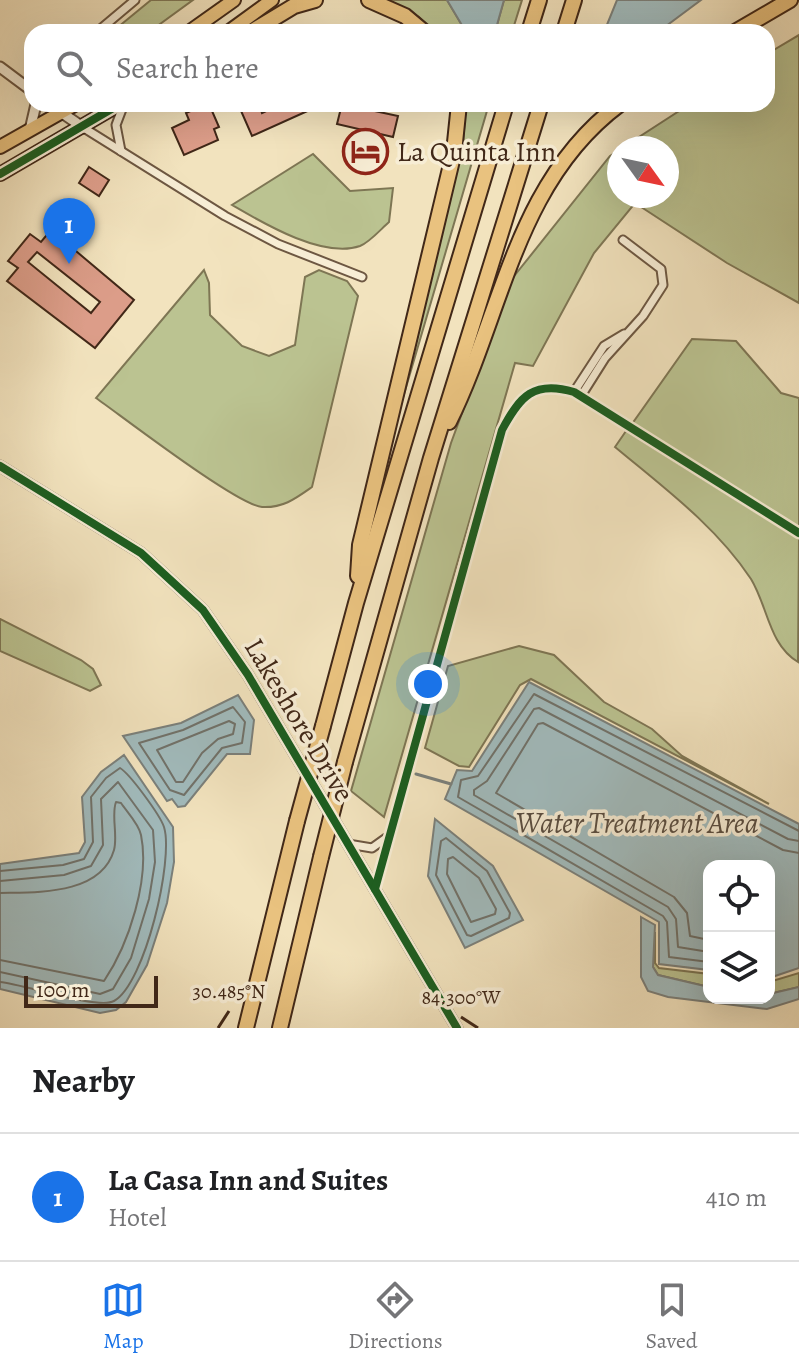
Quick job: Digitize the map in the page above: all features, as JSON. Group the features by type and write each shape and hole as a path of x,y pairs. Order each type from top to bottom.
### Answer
{"highway":[{"path":"264,24 294,6 315,0"},
{"path":"369,0 405,16 414,24"},
{"path":"532,24 539,0"},
{"path":"566,24 574,0"},
{"path":"749,24 790,0"},
{"path":"356,603 360,545 454,152 458,112"},
{"path":"246,1028 297,821 356,603 504,112"},
{"path":"280,1028 345,762 431,458 539,112"},
{"path":"431,458 459,401 521,231 540,194 584,136 611,112"}],"main road":[{"path":"200,24 234,0"},
{"path":"239,24 272,0"},
{"path":"0,147 62,112"},
{"path":"0,174 109,112"}],"street":[{"path":"106,24 135,0"},
{"path":"0,67 24,84"},
{"path":"30,130 34,112"},
{"path":"62,112 225,216 278,244 362,277"},
{"path":"120,112 116,125 121,151"},
{"path":"577,394 604,346 624,334 656,301 664,276 654,262 623,240"},
{"path":"375,889 502,430 515,407 532,392 548,386 577,394 799,533"},
{"name":"Lakeshore Drive","path":"0,466 141,553 203,610 241,664 457,1028"},
{"path":"348,844 372,848 389,833"}],"green space":[{"path":"151,0 193,0 160,24 122,24"},
{"path":"389,0 447,0 461,24 426,24"},
{"path":"504,0 522,0 514,24 497,24"},
{"path":"799,35 799,303 727,263 643,208 679,208 679,136 641,136 678,112 775,112 775,49"},
{"path":"465,112 487,112 395,425 460,145 463,144"},
{"path":"313,154 350,191 393,188 389,222 364,244 345,249 311,243 276,229 232,205"},
{"path":"607,160 607,208 631,208 594,253 533,366 515,363 384,817 351,791 451,443 511,280"},
{"path":"204,270 209,283 210,315 242,346 269,356 295,345 305,277 319,270 347,281 358,296 312,487 283,504 262,507 229,492 96,398"},
{"path":"692,339 736,341 781,393 799,398 799,528 632,424"},
{"path":"626,431 799,539 798,662 781,646 751,579 722,542 688,508 615,447"},
{"path":"0,619 81,660 93,669 101,685 90,691 0,651"},
{"path":"519,646 554,655 604,702 652,729 682,756 769,804 531,679 520,685 469,767 459,766 425,748 448,666"},
{"path":"655,932 655,963 659,968 703,973 703,986 658,975 653,967"},
{"path":"799,973 799,987 775,993 775,980"}],"water":[{"path":"447,0 504,0 497,24 461,24"},
{"path":"617,0 701,0 669,24 607,24"},
{"name":"Water Treatment Area","path":"529,682 799,824 799,968 775,976 775,860 703,860 703,969 659,964 659,922 445,799 457,770 472,771"},
{"path":"238,695 254,720 250,754 227,754 185,806 178,807 172,799 167,801 123,736 181,723"},
{"path":"124,755 173,827 174,862 167,903 147,965 126,1002 116,1010 100,1013 0,989 0,864 79,853 85,842 82,797 101,772"},
{"path":"435,819 493,866 523,920 465,948 428,876"},
{"path":"641,917 655,925 653,967 658,975 703,986 703,1001 648,991 641,977"},
{"path":"799,987 799,999 767,1009 726,1004 775,1004 775,993"}],"building":[{"path":"212,112 219,127 214,129 218,140 184,155 172,128 189,120 186,113"},
{"path":"242,112 305,112 252,136"},
{"path":"340,112 379,112 398,116 393,137 337,124"},
{"path":"89,167 109,180 99,196 79,183"},
{"path":"51,230 134,300 95,348 7,281 18,268 8,261 30,234 41,242","holes":["37,252 100,302 91,313 28,262"]}],"waterway":[{"path":"416,774 451,784"}],"cycle path":[{"path":"0,174 106,112"},
{"path":"375,889 502,430 522,400 548,388 574,392 799,533"},
{"path":"0,466 141,553 203,610 248,675 457,1028"}],"place":[{"name":"La Quinta Inn","path":"366,152"},
{"name":"La Casa Inn and Suites","path":"69,264"}]}
